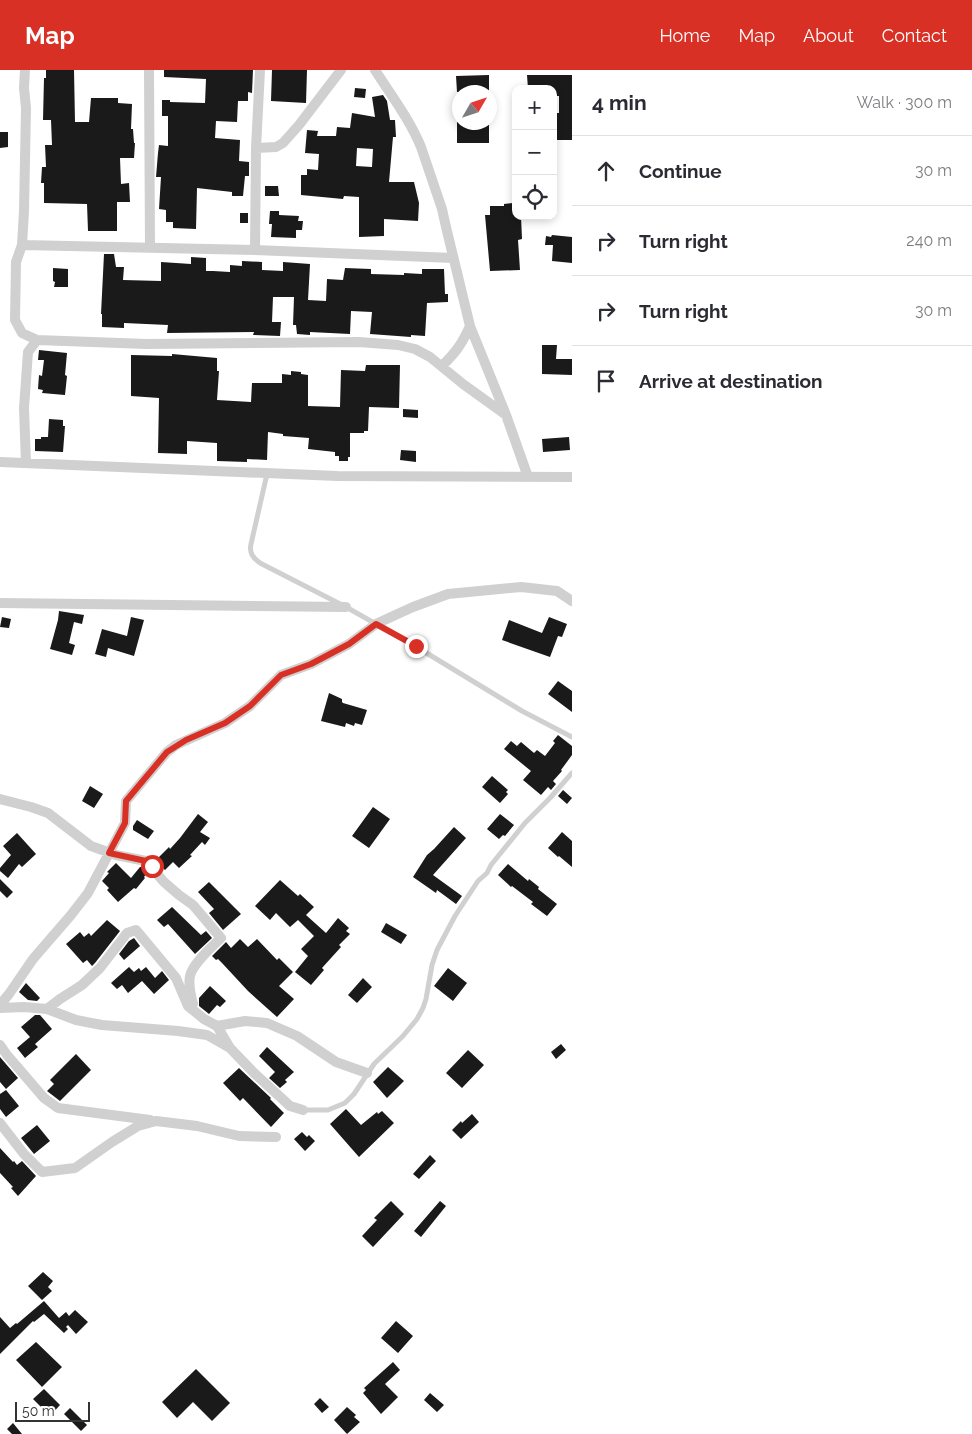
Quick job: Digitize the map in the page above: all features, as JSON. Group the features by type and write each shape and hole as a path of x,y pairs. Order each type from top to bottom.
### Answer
{"street":[{"path":"25,70 24,212 22,245 16,262 15,320 22,333 37,340 147,344 359,342 398,345 415,349 430,357 506,415"},
{"path":"149,70 150,247"},
{"path":"255,250 256,148 260,70"},
{"path":"256,148 276,147 283,143 341,70"},
{"path":"375,70 421,147 442,209 470,326 506,415 528,477"},
{"path":"22,245 255,250 453,258"},
{"path":"442,366 458,350 470,326"},
{"path":"26,463 24,408 28,352 37,340"},
{"path":"0,462 337,476 572,477"},
{"path":"0,1007 33,959 88,893 125,823 126,801 167,752 186,740 225,723 250,706 281,675 311,664 349,644 376,624 413,606 448,594 521,587 557,591 572,602"},
{"path":"0,603 346,607"},
{"path":"0,799 48,813 91,846 109,853 146,861 164,882 192,905 221,938 196,966 190,976 190,993 194,1005 204,1020"},
{"path":"47,1009 82,986 100,968 127,934 136,930 176,978 188,1006 204,1020 217,1026 230,1048 290,1106 302,1110"},
{"path":"0,1007 47,1009 76,1020 102,1025 207,1035 230,1048"},
{"path":"217,1026 245,1021 267,1023 297,1036 336,1062 367,1073"},
{"path":"0,1045 44,1098 58,1108 197,1126 238,1136 276,1137"},
{"path":"0,1123 24,1154 42,1172 75,1168 138,1126 156,1121"}],"lane":[{"path":"268,473 250,544 253,557 260,563 346,607 441,661 522,711 572,737"},
{"path":"302,1110 328,1110 345,1103 354,1094 374,1064 403,1036 417,1019 426,999 432,965 437,950 478,881 487,873 491,865 525,823 572,773"}],"building":[{"path":"46,70 74,70 75,122 89,122 91,98 118,98 118,103 132,104 131,129 133,129 135,143 134,158 120,158 121,184 129,183 130,202 117,202 117,231 88,231 87,204 44,203 44,183 41,183 42,167 46,167 45,145 52,145 51,120 43,120 44,78 46,78"},
{"path":"164,70 253,70 252,93 248,92 248,101 238,101 237,122 216,121 215,138 240,140 239,161 249,162 249,176 245,176 243,196 232,196 232,192 197,188 196,229 173,228 173,222 166,222 166,210 159,209 161,177 156,177 159,145 168,146 168,116 162,116 162,100 205,103 206,79 164,77"},
{"path":"272,70 307,70 306,103 271,101"},
{"path":"489,75 489,85 457,85 456,76"},
{"path":"527,75 572,75 572,140 557,140 559,96 557,96 557,85 528,85"},
{"path":"355,88 366,89 365,98 354,97"},
{"path":"383,95 387,101 390,120 395,120 396,137 393,137 389,182 414,182 419,203 418,221 384,219 384,236 359,237 359,197 344,196 343,199 301,195 301,175 307,175 307,169 318,170 319,154 305,153 307,130 318,131 317,136 336,136 337,127 350,128 352,113 375,117 372,97","holes":["357,148 373,149 372,167 356,166"]},
{"path":"457,130 489,130 489,143 457,143"},
{"path":"0,132 8,132 8,147 0,148"},
{"path":"265,186 278,186 279,196 265,196"},
{"path":"512,203 512,220 521,220 522,239 518,240 520,270 490,271 485,215 490,215 490,206 504,206 504,204"},
{"path":"270,211 279,211 279,215 299,216 298,221 303,221 302,230 296,230 296,238 271,237"},
{"path":"240,213 248,213 248,223 240,223"},
{"path":"552,235 572,237 572,263 552,261 553,245 545,245 546,236 551,237"},
{"path":"104,254 114,254 116,267 124,267 123,280 161,281 161,262 191,264 191,257 206,258 206,271 230,272 230,265 242,266 242,261 262,262 262,270 283,271 283,262 310,264 308,300 326,301 327,279 343,280 345,268 371,269 371,274 404,275 404,273 422,274 422,269 444,269 445,294 448,294 448,302 427,303 425,336 411,335 411,337 370,334 372,312 351,311 350,334 310,332 310,335 297,334 296,325 293,325 294,297 273,297 272,322 281,322 280,336 253,335 254,332 167,333 168,325 124,323 124,328 102,327"},
{"path":"53,268 68,269 68,287 54,287"},
{"path":"542,345 557,345 556,359 572,359 572,375 542,374"},
{"path":"39,350 67,353 65,395 42,393 43,390 38,389 39,375 42,376 44,360 38,360"},
{"path":"172,354 217,358 217,371 219,371 217,400 251,402 252,383 282,383 282,374 291,375 291,371 301,372 301,374 308,375 308,406 340,407 341,370 365,371 366,365 400,365 399,408 369,407 368,431 364,431 364,433 350,433 350,457 348,457 348,461 339,461 339,456 335,456 335,452 308,449 309,438 283,436 283,434 268,432 267,460 247,459 247,462 217,461 217,443 187,441 187,454 158,453 159,398 131,396 131,355 172,356"},
{"path":"403,409 418,410 418,418 403,417"},
{"path":"49,419 63,420 63,426 65,426 63,452 35,451 35,439 48,437"},
{"path":"569,437 570,450 543,452 542,439"},
{"path":"401,450 416,451 416,462 400,460"},
{"path":"59,611 84,615 82,624 74,622 69,643 75,645 72,655 50,649"},
{"path":"2,617 11,619 9,628 0,627"},
{"path":"131,617 144,620 134,656 108,648 106,657 95,654 102,629 127,636"},
{"path":"549,617 567,624 562,637 558,636 550,657 502,640 509,620 542,633"},
{"path":"558,681 572,691 572,712 548,694"},
{"path":"329,693 342,699 343,703 367,710 362,725 355,723 354,726 346,723 345,727 321,721"},
{"path":"558,735 572,746 572,755 553,781 556,784 551,790 548,787 541,795 523,780 531,771 504,749 511,741 517,746 521,742 534,753 537,750 545,756 555,743 553,741"},
{"path":"492,776 508,790 506,792 508,794 500,803 482,787"},
{"path":"90,786 103,794 94,808 82,801"},
{"path":"563,790 572,798 567,804 558,796"},
{"path":"373,807 390,819 369,848 352,836"},
{"path":"198,814 208,822 200,832 210,838 205,845 202,842 190,855 192,856 179,868 173,862 165,870 155,861 169,847 170,849"},
{"path":"500,814 514,825 505,836 503,835 499,839 487,829"},
{"path":"137,820 154,831 148,839 133,830"},
{"path":"454,827 466,838 433,875 462,896 456,904 437,890 436,893 413,877 427,855"},
{"path":"562,832 572,841 572,867 548,848"},
{"path":"17,833 36,854 22,867 19,864 8,878 0,871 0,868 11,855 3,846"},
{"path":"116,863 131,878 140,867 147,873 136,889 134,888 118,902 102,881 109,873 107,872"},
{"path":"508,864 528,881 529,879 539,887 538,889 557,904 547,916 531,904 533,902 511,887 498,875"},
{"path":"0,879 13,892 7,898 0,891"},
{"path":"280,880 314,907 306,915 326,933 338,918 349,928 346,931 350,934 339,945 341,947 322,968 324,970 311,985 295,972 308,956 301,949 314,936 298,920 290,927 276,913 270,920 255,906"},
{"path":"209,882 241,914 223,930 209,913 214,909 198,892"},
{"path":"172,907 201,935 206,931 212,938 195,954 168,924 164,927 157,920"},
{"path":"107,920 120,931 92,966 87,960 83,963 66,944 80,932 84,937 89,933 91,936"},
{"path":"386,923 407,935 401,944 381,932"},
{"path":"134,938 140,946 124,960 119,954 129,941"},
{"path":"240,939 248,947 257,939 277,960 279,958 293,972 279,986 294,999 277,1017 248,991 218,959 216,960 212,956 226,942 231,948"},
{"path":"129,967 134,972 139,968 141,971 146,967 155,978 162,971 169,980 154,994 142,981 128,993 122,985 117,989 111,983"},
{"path":"448,968 467,983 453,1001 434,986"},
{"path":"363,978 372,987 357,1003 348,995"},
{"path":"26,983 40,998 37,1001 28,1000 19,992"},
{"path":"210,986 226,1001 220,1007 217,1005 209,1014 199,1006 199,998"},
{"path":"35,1015 40,1015 52,1029 35,1044 38,1047 25,1058 17,1048 30,1037 21,1027"},
{"path":"561,1044 566,1050 556,1059 551,1052"},
{"path":"267,1047 294,1072 285,1080 287,1082 280,1088 269,1078 275,1072 259,1056"},
{"path":"468,1050 484,1065 462,1088 446,1073"},
{"path":"76,1054 91,1070 60,1101 47,1091 54,1084 50,1080"},
{"path":"0,1057 18,1078 6,1089 0,1082"},
{"path":"388,1067 404,1081 387,1098 373,1082"},
{"path":"239,1068 284,1113 271,1127 243,1098 240,1101 223,1083"},
{"path":"6,1090 19,1106 6,1117 0,1109 0,1094"},
{"path":"346,1109 361,1125 377,1112 378,1114 382,1111 394,1123 359,1157 330,1124"},
{"path":"472,1114 479,1122 461,1139 452,1130"},
{"path":"37,1125 50,1141 34,1154 21,1138"},
{"path":"302,1132 307,1137 309,1135 315,1141 305,1151 294,1139"},
{"path":"0,1148 17,1165 22,1161 36,1176 18,1196 11,1188 13,1187 0,1173"},
{"path":"430,1155 436,1161 419,1179 413,1174"},
{"path":"391,1201 404,1214 373,1247 362,1236 377,1220 374,1218"},
{"path":"440,1201 446,1206 421,1237 414,1231"},
{"path":"43,1272 53,1281 48,1287 52,1291 42,1300 28,1286"},
{"path":"44,1301 59,1318 66,1312 69,1316 75,1310 88,1322 76,1334 68,1325 66,1327 68,1329 64,1333 44,1314 33,1321 0,1354 0,1317 10,1328"},
{"path":"396,1321 413,1336 398,1353 381,1338"},
{"path":"36,1342 62,1367 42,1387 16,1360"},
{"path":"393,1362 400,1370 385,1384 398,1397 381,1414 363,1393 366,1390 364,1388"},
{"path":"196,1369 230,1403 212,1421 193,1402 177,1418 162,1402"},
{"path":"44,1389 60,1405 50,1416 33,1399"},
{"path":"430,1393 444,1405 437,1412 424,1400"},
{"path":"320,1398 329,1407 322,1413 314,1404"},
{"path":"347,1407 356,1415 354,1417 360,1422 347,1434 334,1420"},
{"path":"70,1408 87,1425 81,1431 64,1414"},
{"path":"13,1423 22,1434 12,1434 7,1429"}],"route":[{"path":"152,866 146,861 109,853 125,823 126,801 167,752 176,745 225,723 250,706 281,675 311,664 349,644 376,624 416,646"}]}
